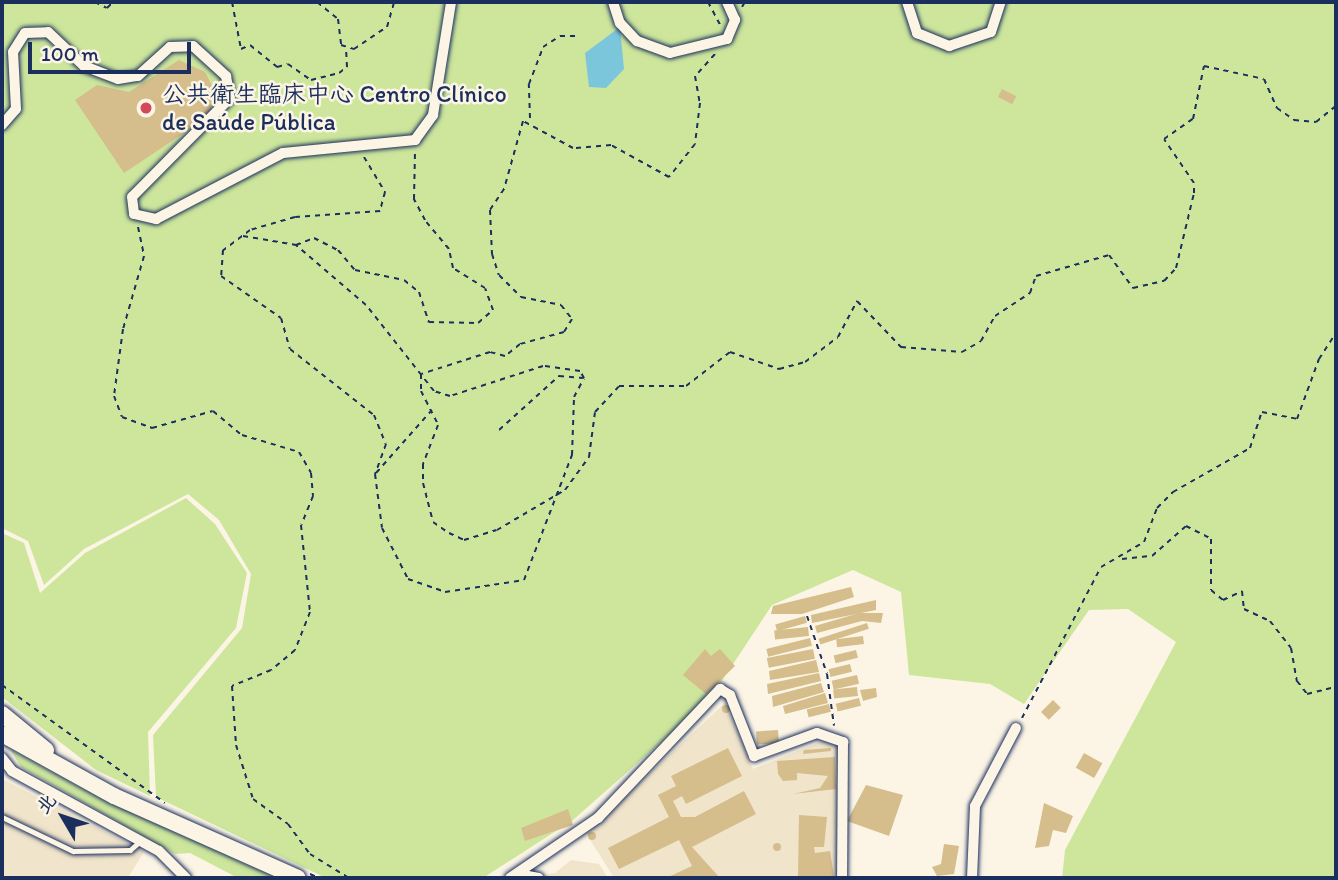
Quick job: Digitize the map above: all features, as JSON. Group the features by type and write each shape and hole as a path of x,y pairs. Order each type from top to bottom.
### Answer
{"main road":[{"path":"2,714 19,744 83,779 303,876"},
{"path":"9,730 83,779"}],"street":[{"path":"2,125 16,109 13,52 25,33 48,33 84,66 118,79 138,76 170,47 192,46 226,76 230,99 152,171 132,197 134,214 156,219 284,153 415,140 433,115 451,2"},
{"path":"612,2 625,30 653,50 683,52 721,42 735,27 727,2"},
{"path":"907,2 917,33 948,46 991,32 1001,2"},
{"path":"514,876 598,818 720,689 730,695 754,756 817,733 843,742 842,878"},
{"path":"972,878 975,806 1016,728"},
{"path":"2,748 19,744"},
{"path":"2,758 12,771 141,840 186,878"},
{"path":"514,876 539,878"}],"lane":[{"path":"2,817 73,851 130,850 141,840"}],"path":[{"path":"94,2 107,8 113,2"},
{"path":"232,2 241,48 250,45 277,68 288,64 312,80 339,73 347,67 346,47"},
{"path":"317,2 338,19 341,45 346,47 370,42 387,27 394,2"},
{"path":"530,119 567,146 601,142 669,177 695,144 697,69 721,42 719,20 708,2"},
{"path":"421,374 490,352 505,356 571,324 565,307 521,298 499,275 492,254 490,210 504,189 513,141 530,119 529,84 543,47 560,36 579,36"},
{"path":"421,374 421,391 438,425 423,464 433,522 464,540 513,523 556,495 589,457 595,412 619,386 686,386 730,352 779,369 805,362 838,337 857,301 901,347 962,352 981,341 995,316 1030,293 1036,276 1109,255 1133,288 1164,281 1176,268 1194,193 1194,183 1164,139 1194,119 1204,66 1264,79 1278,108 1294,120 1316,121 1336,106"},
{"path":"242,236 296,245 314,238 338,250 355,270 404,280 419,292 429,322 478,323 493,310 485,288 453,268 449,249 414,199 415,140"},
{"path":"366,146 363,161 385,192 380,211 295,217 242,236 223,250 221,275 281,318 289,349 374,415 386,444 375,474 382,528 408,579 445,592 524,580 572,455 574,397 584,378"},
{"path":"134,214 144,256 123,329 114,396 122,417 152,428 213,411 242,435 299,452 311,473 313,496 301,525 310,612 295,650 271,670 232,686 236,745 253,799 288,824 310,854 349,878"},
{"path":"296,245 366,305 434,391 450,396 543,366 580,371 584,378"},
{"path":"1016,728 1101,567 1121,558 1144,542 1157,509 1172,492 1250,448 1262,412 1297,419 1319,359 1336,333"},
{"path":"499,430 559,376 584,378"},
{"path":"375,474 432,410"},
{"path":"1121,558 1152,556 1186,526 1212,538 1211,590 1223,600 1242,591 1244,609 1270,621 1292,648 1297,681 1307,694 1336,687"},
{"path":"807,616 839,724"},
{"path":"2,685 167,805"},
{"path":"303,876 319,878"}],"shaded area":[{"path":"725,703 753,769 827,739 838,746 837,878 614,878 586,833"},
{"path":"2,779 144,852 129,876 2,878"},
{"path":"571,860 599,864 608,878 520,878 555,873"}],"green space":[{"path":"2,2 1336,2 1336,878 1062,878 1065,850 1176,642 1128,609 1089,610 1024,704 990,684 909,675 901,592 853,570 772,605 710,699 573,820 483,878 326,878 156,797 153,735 242,628 251,574 219,520 188,494 84,549 44,585 28,541 2,528"},
{"path":"186,498 215,524 247,573 236,628 148,732 150,796 96,770 2,697 2,533 24,543 40,593 85,553"},
{"path":"10,749 102,799 283,878 238,878 190,853 175,854 21,767"}],"water":[{"path":"620,27 624,69 606,88 589,87 585,53"}],"building":[{"name":"公共衛生臨床中心 Centro Clínico de Saúde Pública","path":"179,60 205,72 216,93 208,117 124,173 75,100 97,85 129,92"},
{"path":"1002,89 1016,96 1012,104 998,97"},
{"path":"851,587 854,597 802,614 771,614 773,606"},
{"path":"876,600 876,610 812,623 811,615"},
{"path":"859,613 883,613 881,623 862,621 817,633 815,626"},
{"path":"805,616 807,623 777,631 775,625"},
{"path":"867,623 869,629 820,644 818,639"},
{"path":"808,627 809,636 775,640 774,631"},
{"path":"863,636 864,644 837,647 836,639"},
{"path":"810,638 812,646 768,657 766,649"},
{"path":"705,649 711,656 720,649 735,666 706,694 683,675"},
{"path":"813,649 815,659 769,668 767,658"},
{"path":"856,650 858,658 836,663 834,656"},
{"path":"816,660 819,672 770,680 769,671"},
{"path":"850,664 852,672 831,677 829,669"},
{"path":"819,673 821,681 768,694 767,684"},
{"path":"857,675 859,684 834,690 832,681"},
{"path":"821,683 824,692 773,707 772,696"},
{"path":"857,687 858,696 834,698 833,690"},
{"path":"876,688 877,697 863,701 860,690"},
{"path":"825,693 828,703 785,714 783,706"},
{"path":"859,698 861,706 838,712 836,704"},
{"path":"1053,700 1061,708 1049,720 1041,712"},
{"path":"829,704 831,712 809,717 807,710"},
{"path":"726,705 730,709 726,713 722,709"},
{"path":"778,730 779,743 757,745 756,732"},
{"path":"728,748 742,776 686,804 682,796 673,801 681,817 695,817 744,791 756,814 692,847 720,878 666,878 692,866 679,840 619,869 608,848 669,817 658,795 676,786 671,776"},
{"path":"831,748 831,751 803,754 804,750"},
{"path":"1084,753 1102,763 1094,778 1076,768"},
{"path":"835,757 836,789 793,794 820,788 828,776 797,773 797,780 783,781 778,774 777,761"},
{"path":"866,785 903,795 889,836 847,821"},
{"path":"1044,803 1073,816 1066,833 1053,830 1049,846 1035,848"},
{"path":"568,809 573,825 525,841 521,828"},
{"path":"799,815 827,817 824,847 814,847 815,853 830,851 834,876 798,878"},
{"path":"592,832 596,836 592,840 588,836"},
{"path":"777,843 781,847 777,851 773,847"},
{"path":"944,844 959,846 954,874 937,876 932,867 941,864"}],"place":[{"name":"公共衛生臨床中心 Centro Clínico de Saúde Pública","path":"146,108"}]}
